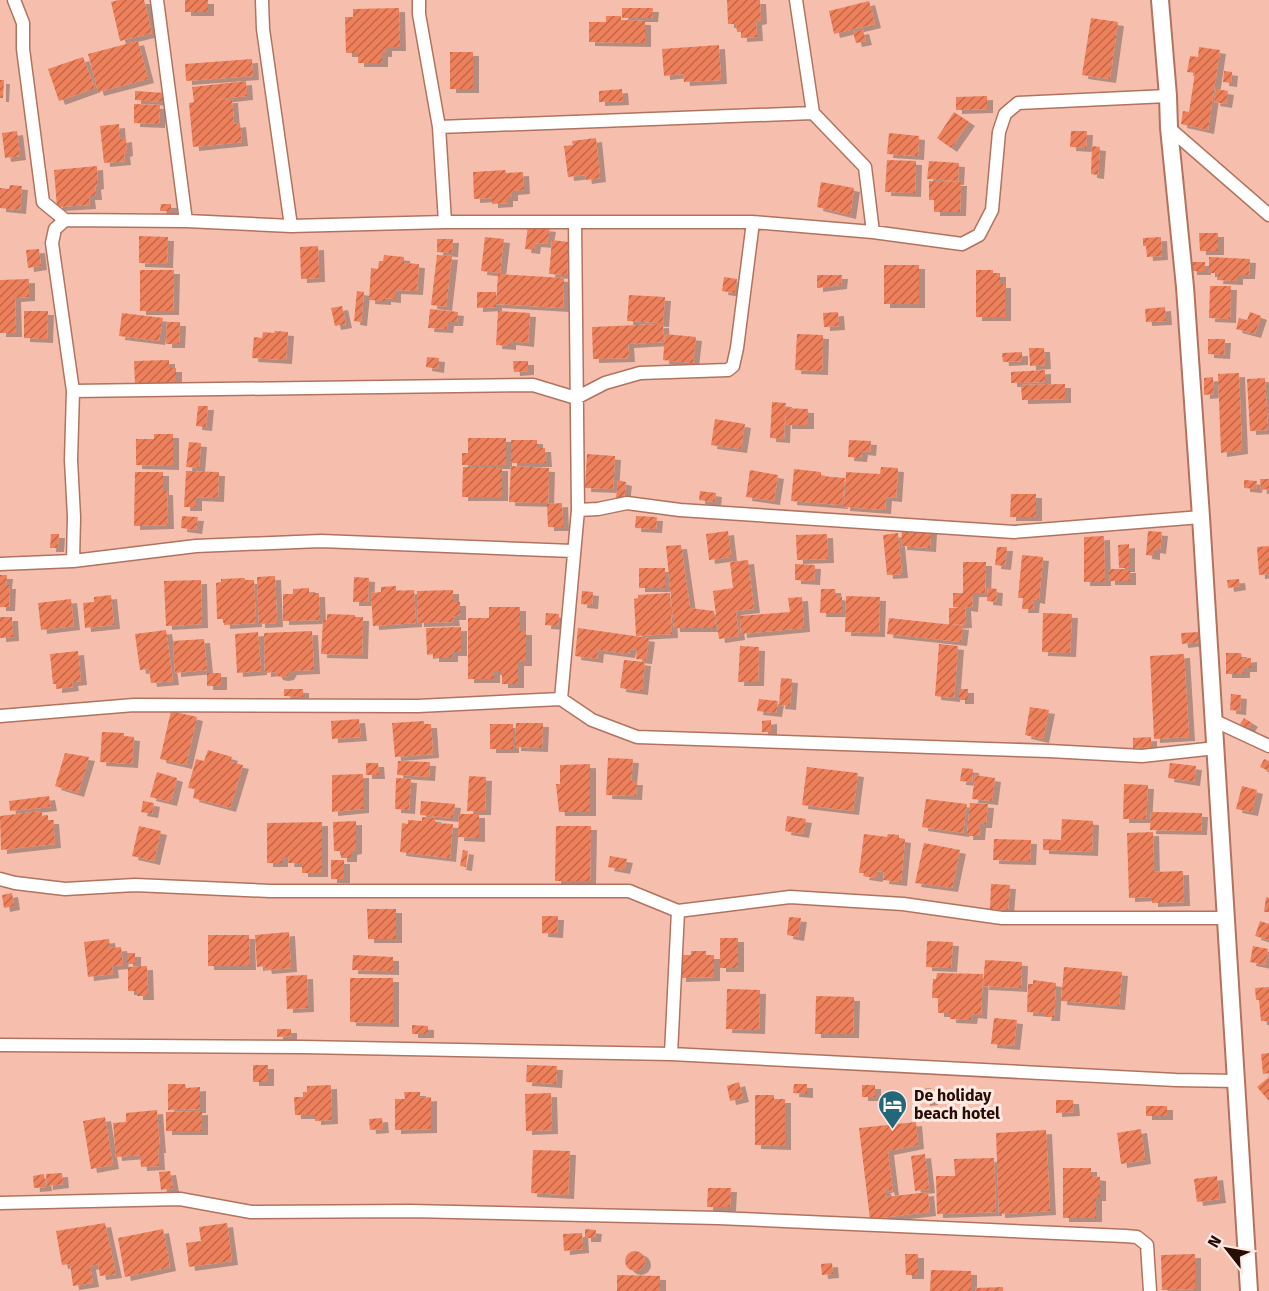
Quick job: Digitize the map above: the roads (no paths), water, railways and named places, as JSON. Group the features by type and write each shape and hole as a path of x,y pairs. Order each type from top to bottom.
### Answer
{"street":[{"path":"14,0 23,23 23,49 43,202 65,220 186,220 291,226 445,222 753,222 873,232 962,244 979,235 992,210 999,132 1005,114 1018,104 1168,96"},
{"path":"158,0 186,220"},
{"path":"262,0 262,29 291,226"},
{"path":"419,0 419,14 440,127 445,222"},
{"path":"796,0 813,113 865,167 873,232"},
{"path":"1160,0 1169,128 1185,287 1201,517 1249,1291"},
{"path":"440,127 813,113"},
{"path":"1169,128 1269,215"},
{"path":"65,220 55,229 51,243 73,391 71,460 74,517 73,561"},
{"path":"561,699 578,510 575,222"},
{"path":"73,391 533,385 576,398 605,383 639,373 728,370 733,366 753,222"},
{"path":"578,510 598,509 627,503 681,510 1014,532 1201,517"},
{"path":"0,564 73,561 196,546 321,541 573,551"},
{"path":"0,716 134,705 418,706 561,699 592,720 637,737 1037,750 1142,756 1216,748"},
{"path":"1213,720 1269,746"},
{"path":"0,879 15,883 65,888 135,885 270,891 629,891 678,911 790,897 903,904 1002,918 1227,918"},
{"path":"670,1053 678,911"},
{"path":"0,1045 670,1053 1176,1080 1237,1081"},
{"path":"0,1203 180,1199 251,1212 411,1211 718,1218 1125,1236 1137,1237 1147,1245 1150,1291"}],"place":[{"name":"De holiday beach hotel","path":"893,1130"}]}
